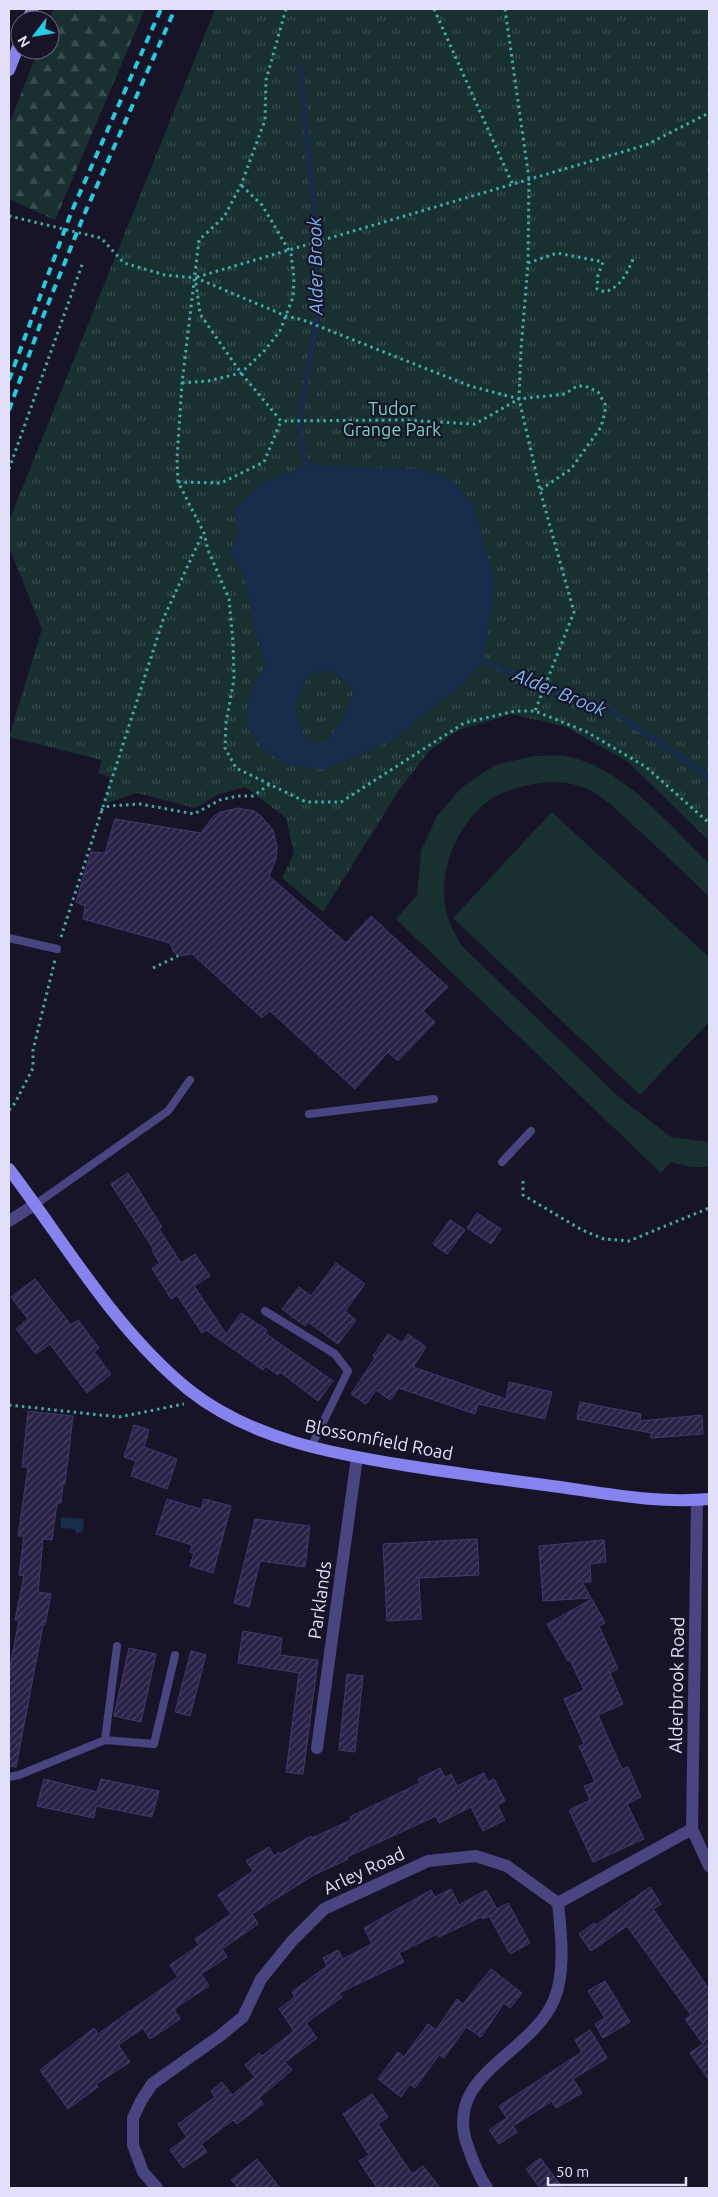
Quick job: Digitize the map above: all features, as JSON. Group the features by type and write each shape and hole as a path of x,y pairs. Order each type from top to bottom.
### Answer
{"main road":[{"name":"Blossomfield Road","path":"9,1169 127,1328 158,1363 204,1401 254,1428 311,1447 357,1458 471,1476 661,1501 703,1500"}],"street":[{"path":"9,1221 36,1204"},
{"name":"Parklands","path":"317,1748 357,1458"},
{"name":"Alderbrook Road","path":"703,1500 692,1829 709,1866"},
{"path":"487,2188 478,2176 464,2138 462,2112 469,2093 493,2067 527,2037 553,2002 560,1981 558,1902 692,1829"},
{"name":"Arley Road","path":"157,2188 143,2172 133,2145 133,2118 140,2101 152,2084 222,2035 242,2017 261,1979 292,1941 324,1909 428,1861 476,1856 506,1866 558,1902"}],"lane":[{"path":"9,938 58,946"},
{"path":"36,1204 168,1111 190,1080"},
{"path":"309,1114 434,1099"},
{"path":"502,1162 532,1131"},
{"path":"265,1311 335,1354 348,1371 311,1447"},
{"path":"104,1740 117,1646"},
{"path":"9,1776 19,1775 104,1740 154,1744 175,1655"}],"path":[{"path":"286,9 266,80 265,120 241,185 224,217 199,240 196,278 187,332 182,383 176,459 178,482 204,532 208,550 228,599 233,642 234,679 226,723 225,748 236,768 306,802 340,802 464,723 515,711 535,711 587,732 646,768 709,823"},
{"path":"434,9 512,183"},
{"path":"505,9 529,179 528,263 519,399 540,490 574,612 535,711"},
{"path":"196,278 304,244 646,145 709,113"},
{"path":"182,383 208,381 241,373 265,350 280,331 293,297 294,278 289,250 262,205 241,185"},
{"path":"9,216 101,238 124,263 165,275 196,278 286,316 303,320 470,386 519,399 565,394 577,386 585,386 598,392 605,404 606,412 601,427 571,469 540,490"},
{"path":"528,263 557,253 603,262 598,275 597,289 605,292 614,289 623,281 634,257"},
{"path":"9,469 83,262"},
{"path":"196,278 198,312 241,373 281,421"},
{"path":"281,421 403,420 474,424 519,399"},
{"path":"178,482 221,483 264,462 281,421"},
{"path":"58,946 164,618 204,532"},
{"path":"101,810 109,806 140,804 194,814 220,800 236,796 253,796 271,784"},
{"path":"153,968 178,956"},
{"path":"9,1110 15,1103 33,1068 33,1050 53,966"},
{"path":"523,1181 523,1195 582,1230 604,1239 629,1240 709,1208"},
{"path":"9,1405 119,1417 204,1401"}],"green space":[{"path":"145,9 55,220 9,199 9,125 34,60 60,60 60,10 54,10"},
{"name":"Tudor Grange Park","path":"215,9 709,9 709,841 628,762 567,727 511,714 457,731 429,751 399,790 323,912 282,878 294,853 286,818 245,787 217,795 195,808 137,793 104,804 110,777 98,773 102,760 9,737 42,629 9,547 9,521"},
{"path":"534,756 565,756 586,762 625,784 661,815 709,863 709,897 603,798 583,787 567,783 542,783 515,788 496,796 476,812 466,825 457,839 446,870 444,886 448,918 461,945 619,1097 671,1137 709,1142 709,1167 692,1167 671,1162 661,1173 396,919 417,895 421,851 437,816 462,787 495,765"},
{"path":"552,812 709,957 709,1022 640,1095 453,918"}],"water":[{"path":"312,462 320,466 417,469 450,478 473,504 495,582 483,661 464,683 392,740 325,770 288,765 264,751 248,729 247,706 256,681 266,663 255,631 245,577 231,552 238,535 234,511 258,486","holes":["334,671 353,691 345,713 330,736 319,743 307,740 298,721 297,704 301,689 313,672"]},
{"path":"61,1517 84,1519 83,1531 77,1534 74,1529 61,1528"}],"building":[{"path":"238,808 254,811 273,830 277,847 276,859 269,876 346,943 371,916 448,987 423,1011 435,1022 398,1061 388,1052 355,1089 270,1011 262,1018 192,954 178,956 173,951 170,943 83,919 85,906 76,902 91,852 105,853 115,819 201,833 212,818 220,812"},
{"path":"128,1173 162,1227 159,1229 181,1263 195,1254 210,1276 194,1286 226,1334 241,1313 267,1330 265,1333 333,1381 318,1401 280,1372 278,1375 265,1366 263,1370 206,1330 202,1333 177,1295 171,1299 152,1268 160,1263 152,1251 154,1250 111,1184"},
{"path":"477,1213 501,1229 491,1244 467,1228"},
{"path":"450,1220 465,1230 447,1254 433,1244"},
{"path":"336,1263 365,1284 345,1311 356,1320 338,1344 308,1322 305,1326 282,1309 299,1287 311,1296"},
{"path":"35,1279 71,1325 78,1320 99,1348 94,1352 111,1374 87,1393 50,1344 36,1354 16,1329 28,1319 11,1297"},
{"path":"388,1334 402,1343 408,1334 426,1347 413,1367 506,1399 509,1382 552,1392 545,1419 478,1404 475,1414 399,1388 390,1400 376,1390 366,1404 351,1394 375,1358 373,1356"},
{"path":"580,1402 641,1414 640,1421 702,1415 703,1434 651,1438 651,1433 577,1419"},
{"path":"28,1411 73,1416 65,1484 63,1484 61,1503 57,1503 52,1540 43,1539 38,1592 51,1594 45,1625 43,1625 16,1767 9,1766 9,1672 19,1620 15,1620 24,1576 19,1575 24,1536 18,1536 28,1467 22,1467"},
{"path":"134,1425 149,1430 144,1447 177,1459 167,1489 131,1476 136,1461 124,1457"},
{"path":"167,1499 201,1509 204,1499 231,1506 213,1573 190,1566 194,1553 190,1552 192,1545 156,1534"},
{"path":"255,1519 310,1526 305,1567 260,1561 249,1607 234,1603"},
{"path":"477,1539 479,1575 419,1578 421,1619 387,1621 383,1544"},
{"path":"604,1540 606,1562 590,1564 591,1582 582,1582 591,1598 543,1601 539,1546"},
{"path":"592,1599 605,1623 599,1626 618,1669 610,1673 623,1704 598,1715 622,1769 628,1767 641,1797 627,1804 644,1839 593,1862 569,1810 590,1800 584,1786 595,1782 579,1746 584,1744 564,1699 584,1690 570,1660 568,1661 547,1624"},
{"path":"243,1631 282,1638 280,1655 318,1660 303,1774 286,1772 299,1673 238,1663"},
{"path":"129,1648 156,1654 141,1722 114,1716"},
{"path":"191,1651 206,1655 190,1716 175,1712"},
{"path":"347,1674 363,1676 355,1752 339,1750"},
{"path":"440,1768 445,1777 451,1774 457,1786 484,1773 488,1782 494,1779 505,1801 497,1805 505,1820 483,1831 471,1807 439,1823 436,1816 347,1857 348,1859 312,1876 252,1914 258,1924 222,1949 227,1957 201,1974 209,1986 174,2009 180,2019 150,2039 143,2028 118,2045 130,2062 96,2084 98,2087 68,2109 40,2070 94,2028 98,2034 178,1977 170,1965 199,1945 195,1939 231,1914 218,1895 253,1871 246,1861 269,1847 274,1856 279,1852 280,1854 311,1836 312,1838 351,1820 350,1817 420,1783 418,1779"},
{"path":"44,1779 97,1792 101,1779 159,1791 152,1817 96,1806 94,1818 37,1806"},
{"path":"650,1887 661,1904 653,1909 709,1989 709,2080 690,2053 703,2044 685,2019 691,2015 627,1926 591,1951 579,1934 594,1923 596,1925"},
{"path":"451,1889 459,1905 486,1890 497,1909 508,1903 530,1943 510,1954 489,1916 483,1919 481,1917 439,1937 437,1934 399,1953 404,1962 339,1993 342,1997 306,2023 317,2038 285,2062 292,2070 259,2098 263,2104 237,2124 233,2120 201,2144 207,2152 183,2168 170,2150 187,2137 178,2124 215,2097 211,2091 222,2082 232,2095 255,2077 245,2065 259,2053 262,2056 294,2031 279,2009 295,1997 292,1992 327,1966 323,1958 338,1950 343,1959 372,1944 364,1928 431,1890 435,1897"},
{"path":"491,1969 522,1993 510,2008 504,2003 481,2037 466,2027 444,2058 439,2055 415,2088 410,2084 401,2097 378,2079 398,2052 404,2057 428,2024 436,2030 457,1999 463,2004"},
{"path":"605,1981 630,2022 603,2038 595,2024 605,2018 588,1991"},
{"path":"590,2030 607,2058 573,2079 582,2093 556,2108 552,2101 513,2126 517,2132 499,2144 489,2130 507,2118 499,2106 582,2052 575,2040"},
{"path":"372,2094 388,2117 378,2124 412,2174 423,2166 440,2188 377,2188 359,2161 369,2155 343,2114"},
{"path":"540,2158 563,2188 540,2188 526,2169"},
{"path":"257,2159 280,2188 238,2188 231,2180"}],"waterway":[{"name":"Alder Brook","path":"300,67 316,225 317,320 299,424 306,464"},
{"name":"Alder Brook","path":"483,661 607,708 696,767 709,779"}],"railway":[{"path":"9,380 71,213 161,9"},
{"path":"9,410 44,314 84,215 175,9"}]}
